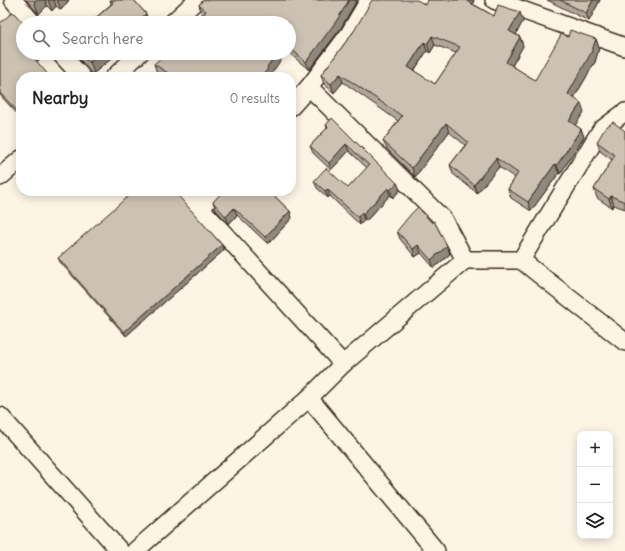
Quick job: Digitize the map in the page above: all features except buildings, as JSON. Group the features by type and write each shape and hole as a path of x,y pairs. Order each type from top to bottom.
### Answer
{"street":[{"path":"13,0 27,16"},
{"path":"180,16 197,0"},
{"path":"296,101 309,87 349,34 369,0"},
{"path":"494,0 625,47"},
{"path":"66,60 77,72"},
{"path":"119,72 132,60"},
{"path":"309,87 443,219 465,260"},
{"path":"521,260 601,130 625,112"},
{"path":"0,177 16,163"},
{"path":"190,196 343,364"},
{"path":"201,208 212,196"},
{"path":"135,551 309,398 343,364 465,260 521,260 625,342"},
{"path":"309,398 436,551"},
{"path":"0,416 120,551"}]}
